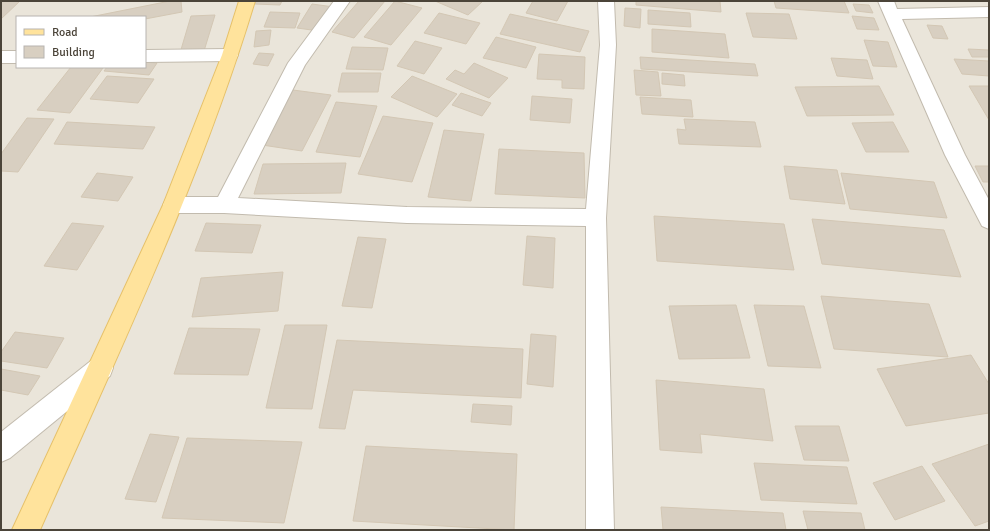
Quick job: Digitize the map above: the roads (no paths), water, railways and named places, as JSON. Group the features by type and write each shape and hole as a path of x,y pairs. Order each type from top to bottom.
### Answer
{"main road":[{"path":"26,530 101,368 173,205 230,55 247,1"}],"street":[{"path":"224,205 297,63 342,1"},
{"path":"600,530 596,218 608,45 606,1"},
{"path":"989,12 890,7 955,156 989,220"},
{"path":"146,56 230,55"},
{"path":"1,57 16,57"},
{"path":"173,205 224,205 407,215 596,218"},
{"path":"1,449 101,368"}]}
